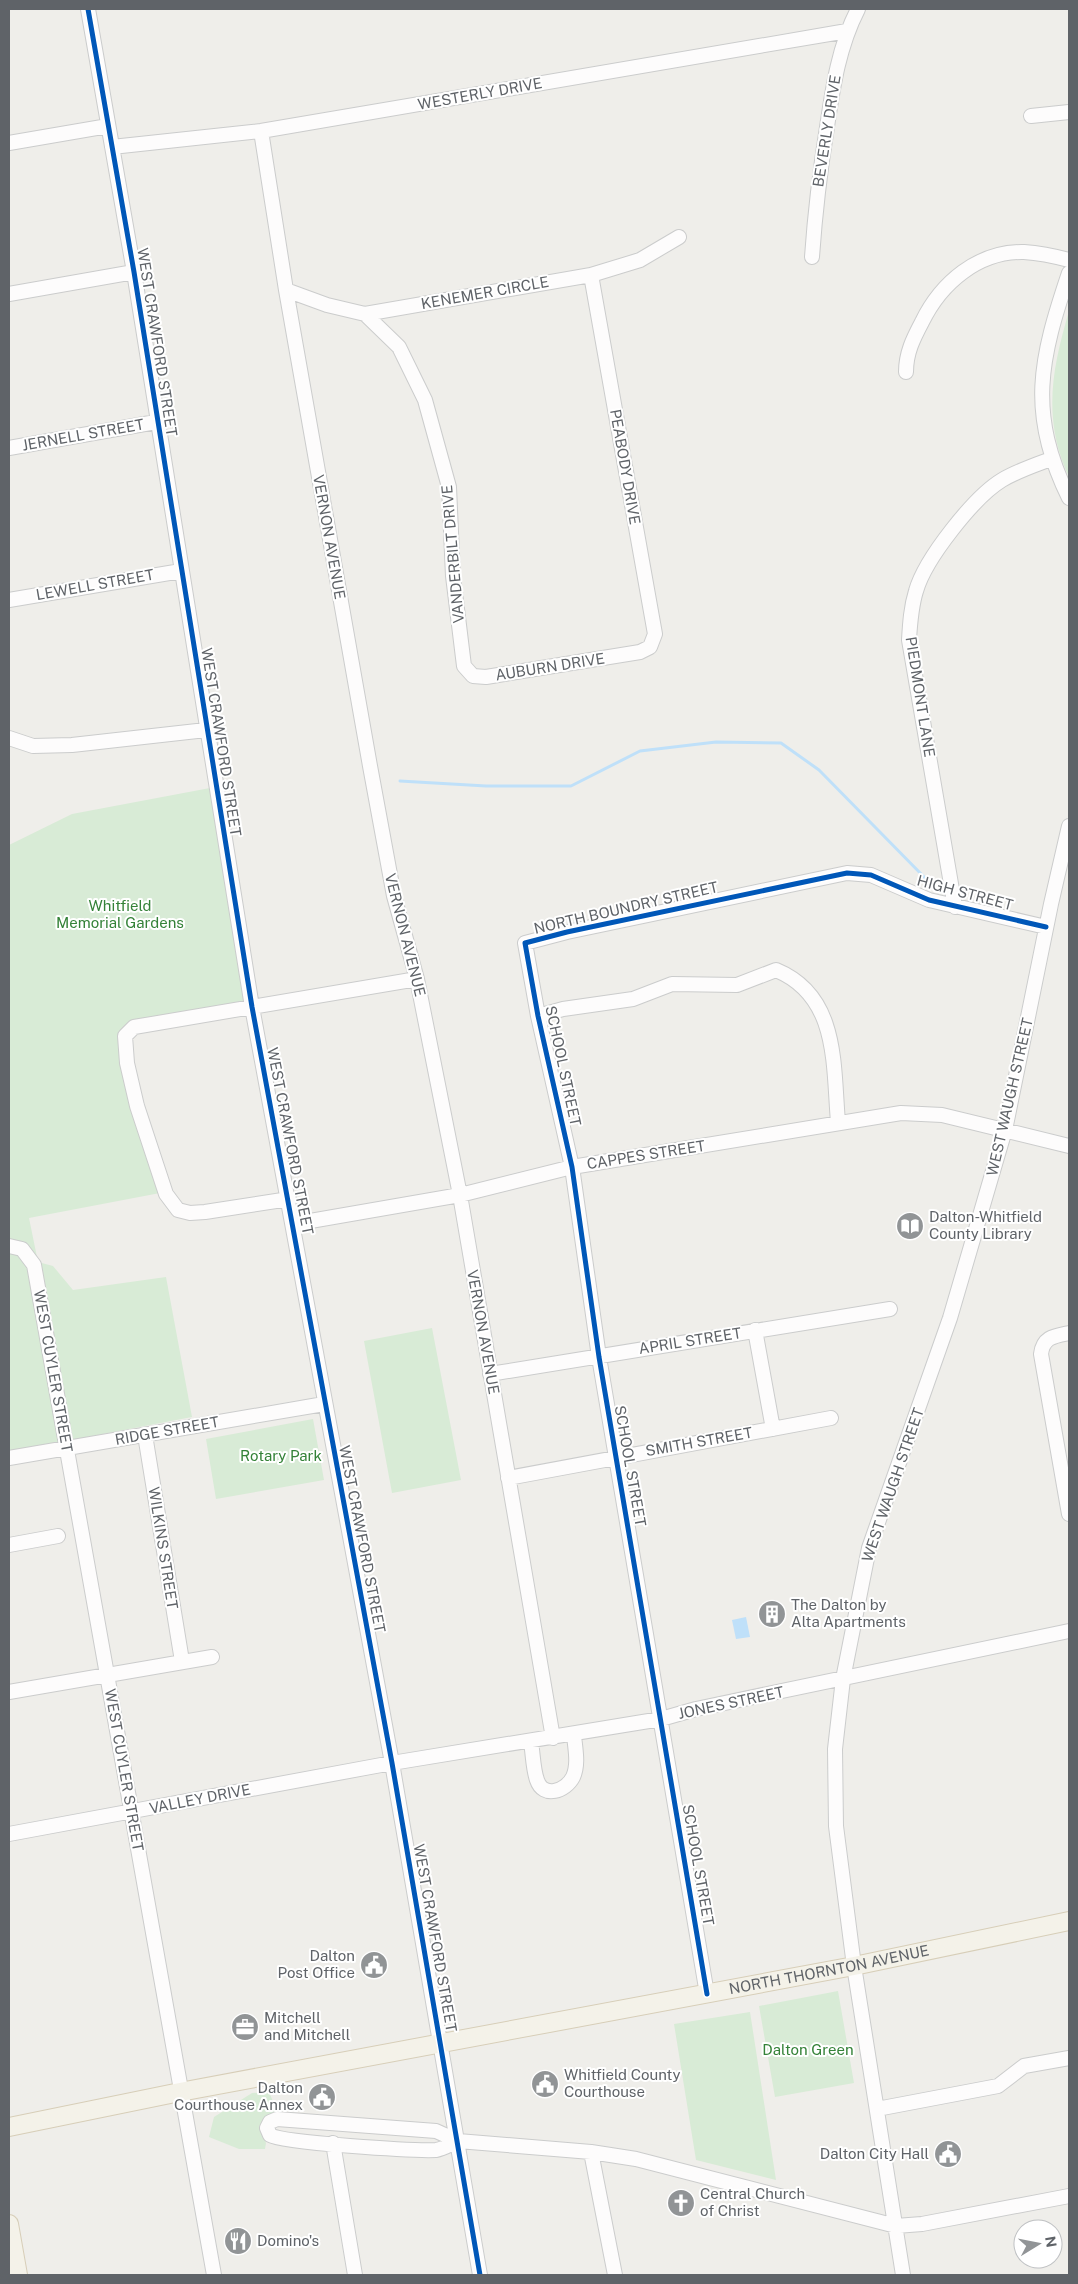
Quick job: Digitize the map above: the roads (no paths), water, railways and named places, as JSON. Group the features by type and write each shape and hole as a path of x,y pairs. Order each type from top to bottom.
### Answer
{"main road":[{"name":"NORTH THORNTON AVENUE","path":"9,2128 180,2092 854,1966 1069,1921"},
{"path":"9,2224 18,2275"}],"street":[{"name":"WEST CRAWFORD STREET","path":"88,9 134,272 156,422 252,1007 392,1763 480,2275"},
{"name":"BEVERLY DRIVE","path":"812,257 815,202 832,95 846,31 858,9"},
{"name":"WESTERLY DRIVE","path":"112,147 261,131 846,31"},
{"path":"1031,116 1069,112"},
{"path":"9,143 108,126"},
{"name":"VERNON AVENUE","path":"261,131 286,290 394,896 417,978 460,1195 553,1738"},
{"name":"KENEMER CIRCLE","path":"286,290 327,305 365,314 591,275 640,260 679,237"},
{"path":"906,372 908,350 928,310 939,294 970,267 988,257 1023,252 1069,260"},
{"path":"9,294 134,272"},
{"path":"1069,273 1048,342 1043,378 1042,416 1051,459 1069,498"},
{"name":"PEABODY DRIVE","path":"591,275 655,634 650,646 640,652"},
{"name":"VANDERBILT DRIVE","path":"365,314 399,347 425,400 449,487 453,576 464,666"},
{"name":"JERNELL STREET","path":"9,448 156,422"},
{"name":"PIEDMONT LANE","path":"955,907 909,640 910,620 916,589 926,568 972,506 1002,480 1051,459"},
{"name":"LEWELL STREET","path":"9,600 181,571"},
{"name":"AUBURN DRIVE","path":"464,666 473,676 486,677 640,652"},
{"path":"9,738 33,746 72,745 206,730"},
{"name":"WEST WAUGH STREET","path":"903,2275 854,1966 836,1826 835,1749 843,1679 869,1548 950,1318 1005,1130 1046,927 1069,826"},
{"name":"HIGH STREET","path":"732,896 858,873 884,880 914,895 955,907 1046,927"},
{"name":"NORTH BOUNDRY STREET","path":"525,943 732,896"},
{"name":"SCHOOL STREET","path":"525,943 538,1016 572,1167 598,1357 707,1994"},
{"path":"538,1016 563,1009 633,999 672,984 737,985 776,970 786,974 810,992 825,1016 830,1040 838,1122"},
{"path":"289,1199 205,1212 190,1213 178,1210 166,1194 137,1106 127,1063 125,1036 134,1027 417,978"},
{"name":"CAPPES STREET","path":"293,1224 460,1195 572,1167 838,1122 901,1114 942,1115 1069,1146"},
{"name":"WEST CUYLER STREET","path":"9,1246 22,1249 34,1265 214,2275"},
{"name":"APRIL STREET","path":"490,1374 890,1309"},
{"path":"755,1330 773,1428"},
{"path":"1069,1333 1046,1340 1042,1345 1041,1354 1069,1514"},
{"name":"RIDGE STREET","path":"9,1458 324,1404"},
{"name":"SMITH STREET","path":"508,1478 831,1418"},
{"name":"WILKINS STREET","path":"144,1435 182,1661"},
{"path":"9,1545 58,1536"},
{"name":"JONES STREET","path":"392,1763 531,1742 660,1719 696,1709 1069,1631"},
{"path":"9,1692 212,1657"},
{"path":"531,1742 537,1781 542,1788 548,1791 558,1790 567,1786 573,1776 577,1763 574,1734"},
{"name":"VALLEY DRIVE","path":"9,1834 392,1763"},
{"path":"878,2109 998,2086 1024,2066 1069,2058"},
{"path":"458,2141 438,2150 333,2143 278,2138 270,2135 267,2128 270,2122 277,2119 301,2120 436,2131 458,2141 591,2152 672,2168 896,2226 922,2224 1069,2196"},
{"path":"333,2143 355,2275"},
{"path":"591,2152 615,2275"}],"water":[{"path":"746,1617 750,1637 736,1639 732,1620"}],"waterway":[{"path":"400,781 486,786 571,786 640,751 716,742 781,743 819,770 929,882"}],"place":[{"name":"Dalton-Whitfield County Library","path":"910,1226"},
{"name":"The Dalton by Alta Apartments","path":"772,1614"},
{"name":"Dalton Post Office","path":"374,1965"},
{"name":"Mitchell and Mitchell","path":"245,2027"},
{"name":"Whitfield County Courthouse","path":"545,2084"},
{"name":"Dalton Courthouse Annex","path":"322,2097"},
{"name":"Dalton City Hall","path":"948,2154"},
{"name":"Central Church of Christ","path":"681,2203"},
{"name":"Domino's","path":"238,2241"}],"park label":[{"name":"Whitfield Memorial Gardens","path":"120,914"},
{"name":"Rotary Park","path":"281,1456"},
{"name":"Dalton Green","path":"808,2050"}]}
